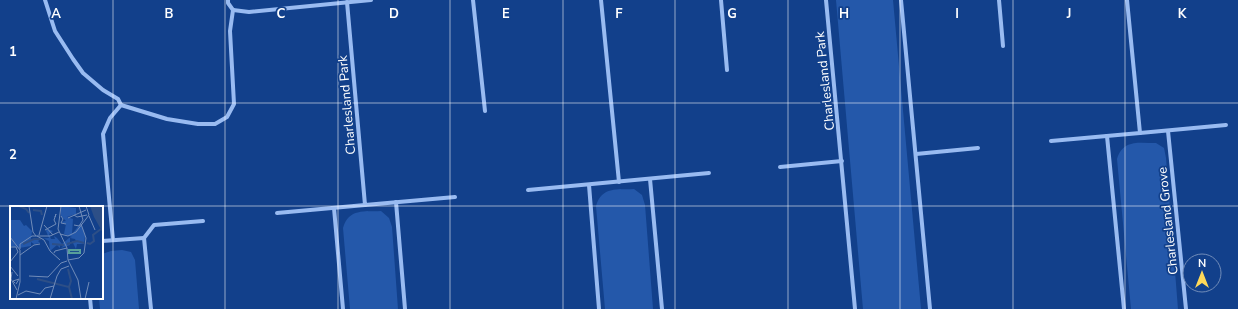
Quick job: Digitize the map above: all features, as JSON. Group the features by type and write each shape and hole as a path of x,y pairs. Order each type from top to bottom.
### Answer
{"street":[{"path":"45,0 55,31 83,73 103,90 118,99 121,105 167,119 198,124 215,124 227,116 234,104 230,31 233,10 228,3 228,0"},
{"path":"233,10 249,12 371,0"},
{"path":"473,0 485,111"},
{"path":"601,0 619,182"},
{"path":"721,0 727,70"},
{"name":"Charlesland Park","path":"826,0 855,309"},
{"path":"902,0 930,309"},
{"path":"999,0 1003,46"},
{"path":"1127,0 1140,133"},
{"name":"Charlesland Park","path":"347,2 365,205"},
{"path":"113,240 103,134 110,118 121,105"},
{"path":"1051,141 1226,125"},
{"name":"Charlesland Grove","path":"1168,131 1186,309"},
{"path":"1107,136 1124,309"},
{"path":"916,154 978,148"},
{"path":"780,167 842,161"},
{"path":"528,190 709,173"},
{"path":"650,179 662,309"},
{"path":"589,185 598,309"},
{"path":"277,214 455,197"},
{"path":"396,202 405,309"},
{"path":"334,208 343,309"},
{"path":"151,309 144,238 154,225 203,220"},
{"path":"103,241 144,238"},
{"path":"90,299 91,309"}],"shaded area":[{"path":"836,0 893,0 921,309 863,309"},
{"path":"1138,143 1156,143 1164,148 1166,158 1178,309 1131,309 1117,159 1123,148 1127,145"},
{"path":"634,189 642,195 645,205 653,309 605,309 596,206 602,195 606,192 611,190"},
{"path":"381,211 389,218 392,227 398,309 350,309 343,228 349,217 353,214 358,212"},
{"path":"122,250 131,252 135,260 139,309 100,309 99,299 103,299 103,254"}]}
